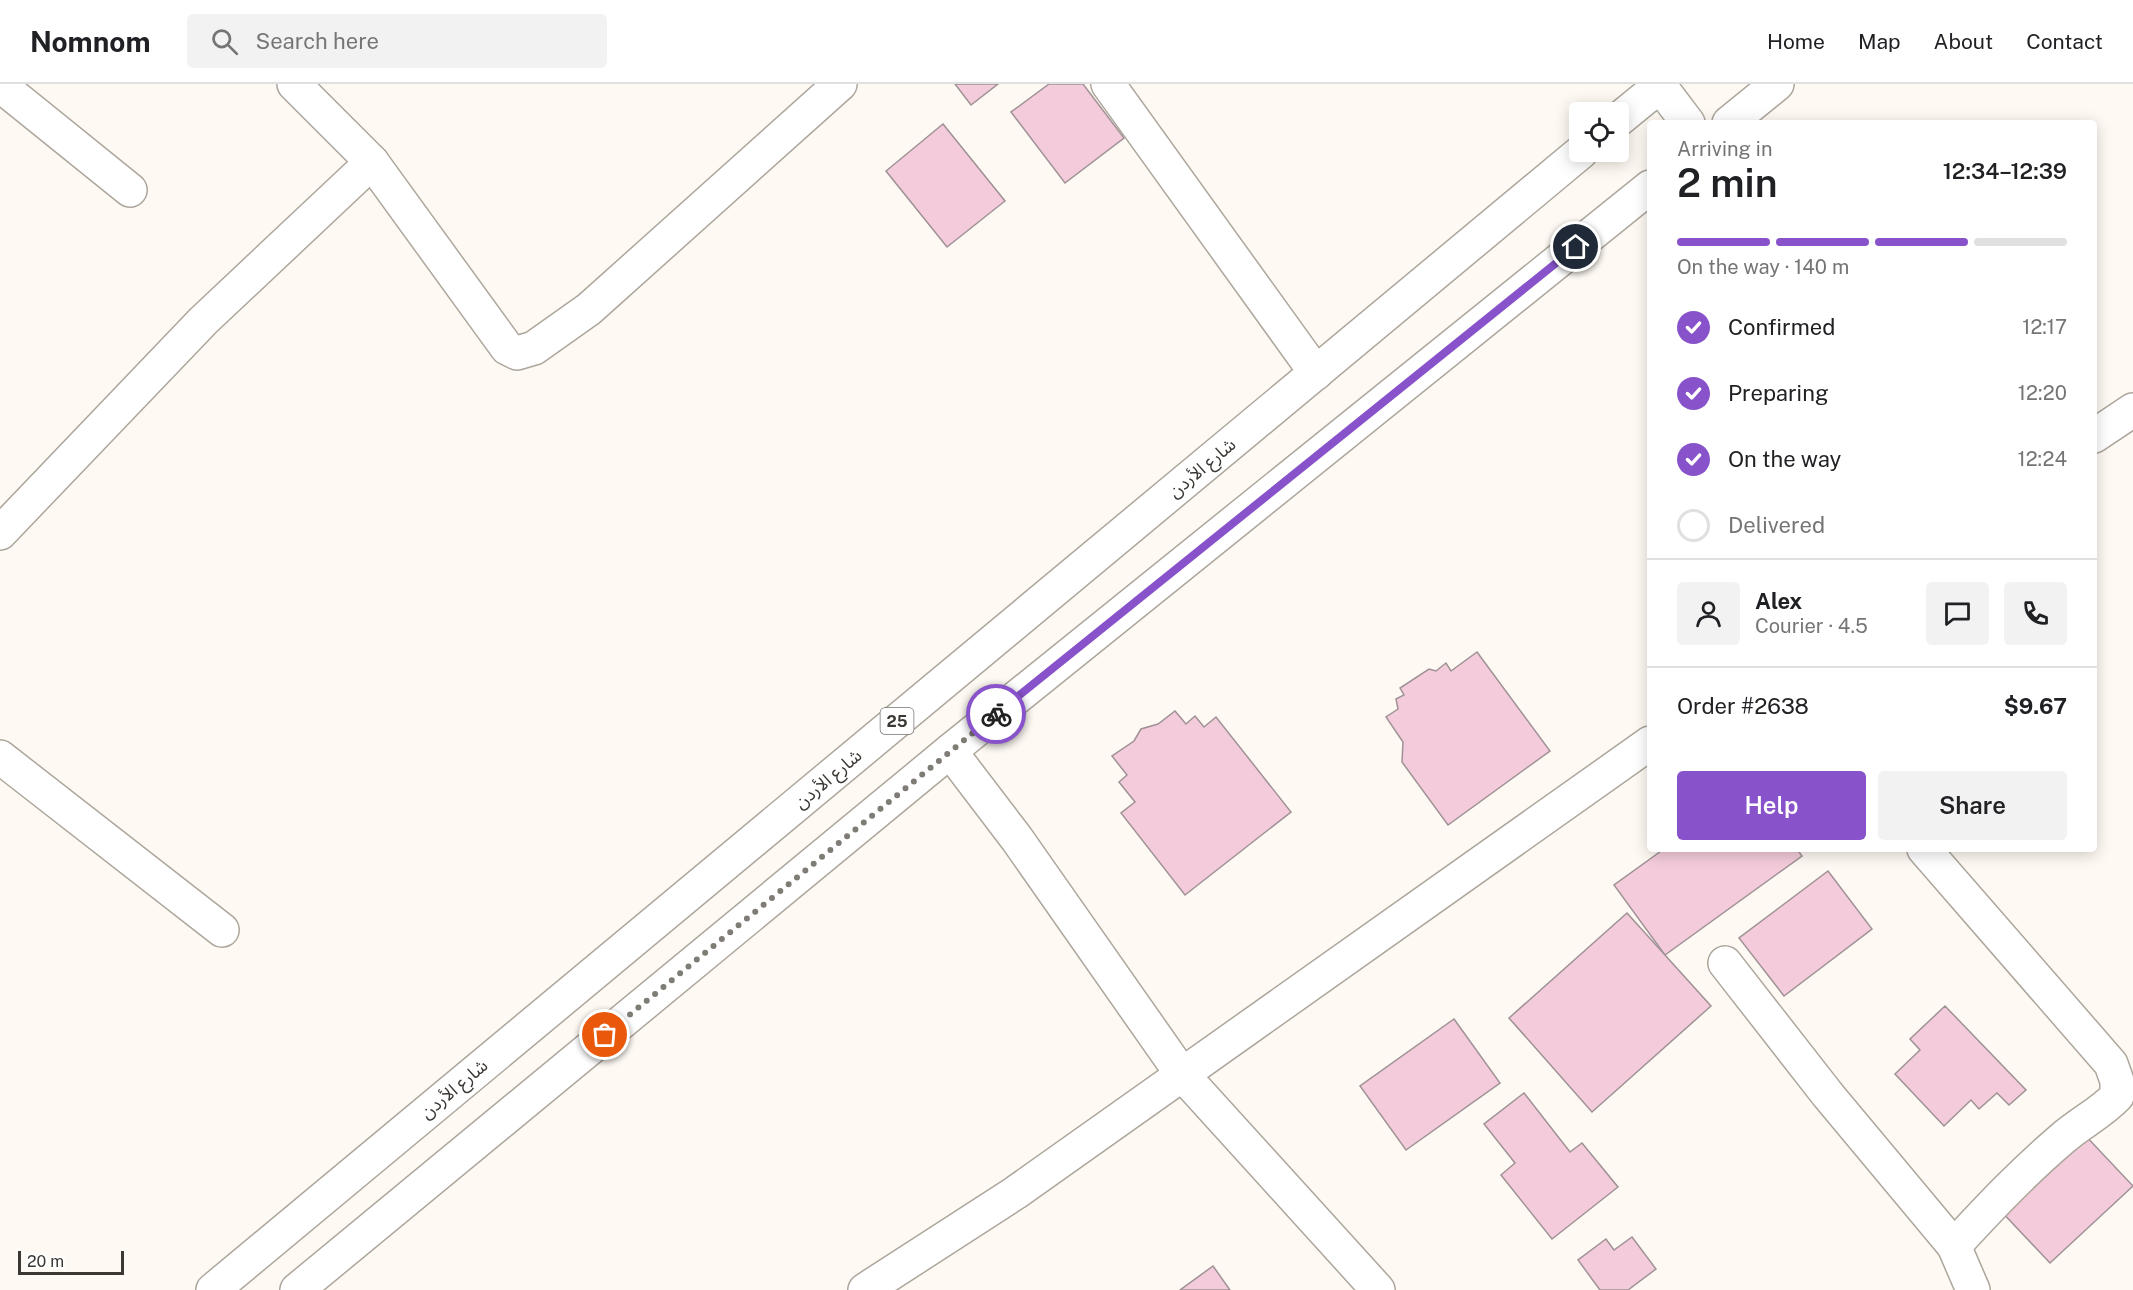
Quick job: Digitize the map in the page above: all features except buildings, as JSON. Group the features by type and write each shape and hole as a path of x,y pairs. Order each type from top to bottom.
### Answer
{"main road":[{"path":"294,84 372,162 507,348 517,353 534,348 589,309 840,84"},
{"path":"1108,84 1316,373"},
{"path":"1733,120 1777,84"},
{"path":"0,85 130,190"},
{"path":"1629,111 1661,85 1686,120"},
{"path":"0,533 203,321 372,162"},
{"name":"شارع الأردن","path":"213,1290 1569,162"},
{"path":"297,1290 950,751 1647,189"},
{"path":"2097,434 2133,410"},
{"path":"866,1290 1015,1193 1181,1073 1588,789 1647,745"},
{"path":"950,751 1017,839 1181,1073 1378,1290"},
{"path":"0,757 222,930"},
{"path":"1927,852 2111,1064 2117,1081 2117,1096 2108,1106 2065,1136 2008,1188 1954,1246"},
{"path":"1725,963 1828,1095 1954,1246 1973,1290"}],"way so far":[{"path":"605,1035 996,714"}],"route":[{"path":"996,714 1576,247"}]}
